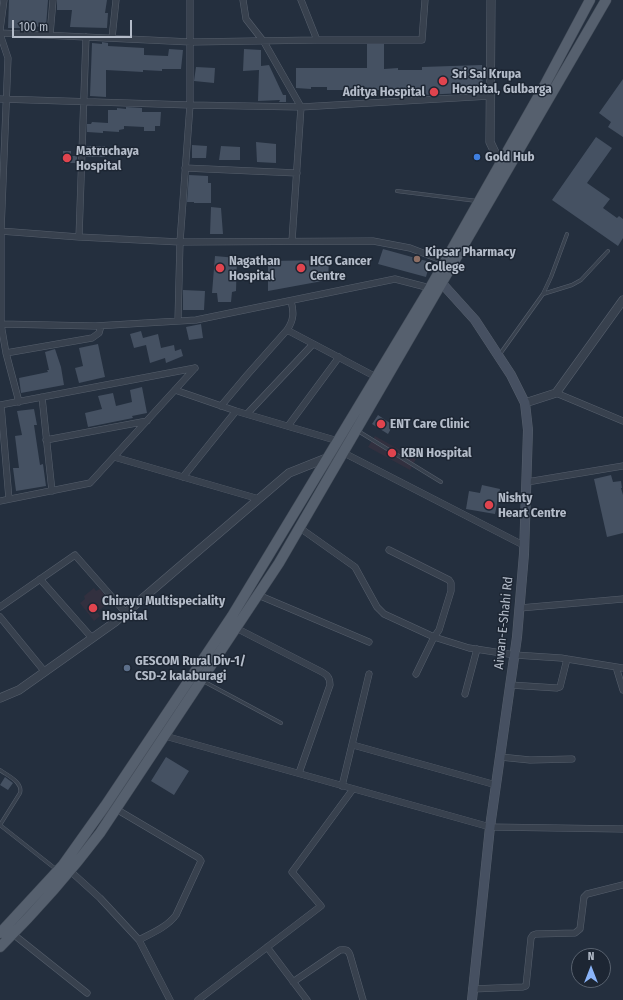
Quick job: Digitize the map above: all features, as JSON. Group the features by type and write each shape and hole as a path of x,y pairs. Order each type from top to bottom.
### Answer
{"main road":[{"path":"0,947 34,912 232,616 430,288 439,280 444,261 542,90 590,0"},
{"path":"0,933 100,833 258,595 300,528 344,453 439,280 606,0"},
{"name":"Aiwan-E-Shahi Rd","path":"439,280 475,320 511,375 525,403 528,430 525,546 520,608 515,655 490,827 472,1000"}],"street":[{"path":"4,0 0,32 8,58 3,99 1,324 6,353 18,402"},
{"path":"50,35 53,0"},
{"path":"112,38 116,0"},
{"path":"178,320 180,242 190,105 190,0"},
{"path":"243,0 246,19 264,42 301,107 292,241"},
{"path":"301,0 317,40"},
{"path":"0,32 191,42 422,40 425,0"},
{"path":"491,0 490,142 500,163"},
{"path":"79,237 86,37"},
{"path":"3,99 301,107 490,96"},
{"path":"185,168 297,173"},
{"path":"1,231 79,237 180,242 372,241 410,248 444,261"},
{"path":"1,324 101,326 196,320 395,279 430,288"},
{"path":"221,406 291,325 294,315 291,300"},
{"path":"525,403 556,393 623,300"},
{"path":"6,353 92,338 99,333 101,326"},
{"path":"287,330 376,377"},
{"path":"247,414 312,344"},
{"path":"288,426 339,357"},
{"path":"0,501 90,483 195,368 0,405 9,499"},
{"path":"174,390 236,411 338,441"},
{"path":"556,393 623,421"},
{"path":"42,397 52,491"},
{"path":"183,477 236,411"},
{"path":"46,440 147,421"},
{"path":"344,453 525,546"},
{"path":"114,457 259,499"},
{"path":"0,698 19,690 126,613 289,473 329,457"},
{"path":"526,482 623,466"},
{"path":"300,528 355,567 377,606 384,614 434,637 477,649 515,655 567,659 623,668"},
{"path":"389,550 451,582 451,591 439,630 416,674"},
{"path":"0,607 75,555 126,613"},
{"path":"40,580 92,638"},
{"path":"258,595 369,642"},
{"path":"520,608 623,599"},
{"path":"0,616 45,672"},
{"path":"236,628 318,670 328,676 330,680 330,685 299,773"},
{"path":"465,694 477,649"},
{"path":"510,685 560,687 567,659"},
{"path":"616,667 623,690"},
{"path":"342,786 369,674"},
{"path":"165,736 490,827 623,830"},
{"path":"353,745 496,785"},
{"path":"500,757 537,760 572,759"},
{"path":"198,1000 321,906 292,872 353,788"},
{"path":"116,809 199,858 201,861 173,920 139,940"},
{"path":"64,869 100,898 139,940 170,1000"},
{"path":"472,989 523,988 526,986 531,938 533,935 575,933 580,929 584,897 587,894 623,885"},
{"path":"13,934 87,993"},
{"path":"267,947 307,1000"},
{"path":"293,982 340,950 345,949 350,955 363,1000"}],"lane":[{"path":"398,191 478,201"},
{"path":"499,355 543,294 567,234"},
{"path":"543,294 572,285 582,280 608,251"},
{"path":"357,430 442,482"},
{"path":"201,680 281,723"},
{"path":"0,770 20,784 21,788 20,793 0,825 64,869"}],"shaded area":[{"name":"KBN Hospital","path":"375,436 416,459 410,470 368,447"},
{"name":"Chirayu Multispeciality Hospital","path":"94,588 96,591 100,589 110,602 97,612 100,616 94,621 80,603 85,599 84,596"}],"building":[{"path":"9,0 48,0 46,27 27,26 26,28 8,28"},
{"path":"57,0 107,0 105,13 108,13 107,28 70,27 72,10 57,10"},
{"path":"102,42 108,43 108,46 144,48 144,55 168,56 169,49 183,50 181,69 162,69 162,71 143,70 143,72 106,70 106,97 90,96 92,43 102,44"},
{"path":"367,44 384,44 384,69 398,68 398,70 422,70 422,67 482,65 483,92 423,95 423,91 398,92 382,90 327,90 327,87 311,87 311,89 296,88 296,68 367,68"},
{"path":"244,49 261,50 261,66 269,65 283,95 286,95 286,102 279,102 280,100 258,101 259,70 243,71"},
{"path":"196,67 215,68 214,83 194,81"},
{"path":"623,79 623,137 608,127 611,122 599,113"},
{"path":"126,107 142,108 142,112 161,112 160,126 155,126 155,131 144,131 144,127 124,126 124,129 119,130 119,132 87,132 87,124 91,124 92,122 108,123 108,110 117,110 117,108 126,109"},
{"path":"596,137 612,148 587,183 610,199 603,208 617,218 619,216 623,219 623,238 618,246 552,200"},
{"path":"256,142 276,144 276,163 257,162"},
{"path":"192,145 207,146 206,158 192,158"},
{"path":"87,146 105,146 105,157 86,157"},
{"path":"221,146 240,147 240,160 219,160"},
{"path":"63,151 71,151 71,156 77,156 77,163 63,163"},
{"path":"189,175 208,176 208,183 211,183 211,203 187,202"},
{"path":"211,207 221,208 223,234 210,234"},
{"path":"383,249 430,262 426,277 378,264"},
{"path":"215,256 237,258 236,291 232,292 231,302 218,302 217,293 212,293"},
{"path":"329,260 328,280 268,291 268,261"},
{"path":"183,290 205,291 204,310 183,310"},
{"path":"201,324 203,338 189,340 186,327"},
{"path":"141,331 143,338 158,334 161,348 174,345 175,351 181,349 183,356 166,363 165,358 150,363 146,345 134,348 130,334"},
{"path":"98,344 105,377 79,383 75,368 83,366 79,348"},
{"path":"55,349 61,367 64,385 21,393 19,378 48,372 47,370 49,370 45,352"},
{"path":"142,387 147,413 132,416 133,418 88,427 85,413 102,409 98,396 113,393 116,406 132,402 130,390"},
{"path":"34,409 37,425 34,425 40,465 43,464 46,486 16,491 13,468 19,468 15,436 22,435 17,411"},
{"path":"378,415 393,425 388,434 372,424"},
{"path":"611,475 613,482 621,481 623,495 623,533 607,537 594,479"},
{"path":"482,485 500,489 495,514 466,509 469,491 480,493"},
{"path":"166,757 189,771 174,795 151,781"},
{"path":"5,777 13,783 8,790 0,785"}],"place":[{"name":"Sri Sai Krupa Hospital, Gulbarga","path":"443,81"},
{"name":"Aditya Hospital","path":"434,92"},
{"name":"Gold Hub","path":"477,157"},
{"name":"Matruchaya Hospital","path":"67,158"},
{"name":"Kipsar Pharmacy College","path":"417,259"},
{"name":"Nagathan Hospital","path":"220,268"},
{"name":"HCG Cancer Centre","path":"301,268"},
{"name":"ENT Care Clinic","path":"381,424"},
{"name":"KBN Hospital","path":"392,453"},
{"name":"Nishty Heart Centre","path":"489,505"},
{"name":"Chirayu Multispeciality Hospital","path":"93,608"},
{"name":"GESCOM Rural Div-1/ CSD-2 kalaburagi","path":"127,668"}]}
